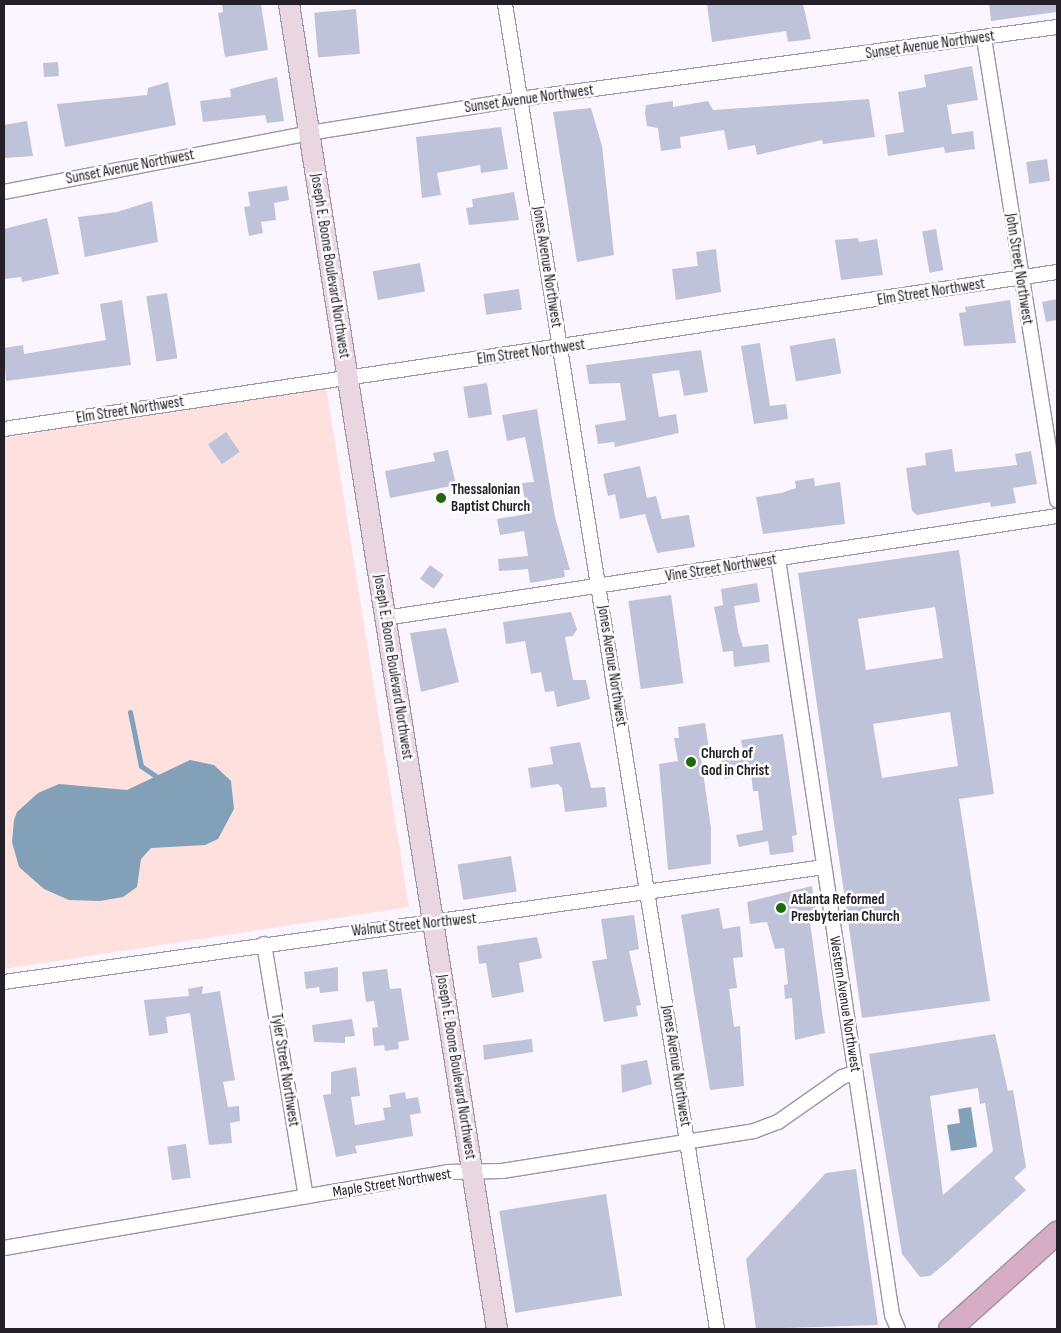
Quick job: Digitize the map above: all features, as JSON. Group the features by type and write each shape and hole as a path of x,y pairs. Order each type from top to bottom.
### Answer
{"main road":[{"name":"Joseph E. Boone Boulevard Northwest","path":"288,4 497,1329"},
{"path":"950,1329 1057,1233"}],"street":[{"name":"Jones Avenue Northwest","path":"505,4 649,893 717,1329"},
{"name":"Sunset Avenue Northwest","path":"4,192 309,133 520,100 1057,27"},
{"name":"John Street Northwest","path":"984,38 1020,278 1057,500"},
{"name":"Elm Street Northwest","path":"4,429 347,376 560,349 1057,272"},
{"name":"Vine Street Northwest","path":"385,618 1057,516"},
{"name":"Western Avenue Northwest","path":"778,559 892,1316 898,1329"},
{"name":"Walnut Street Northwest","path":"4,982 264,944 649,893 824,867"},
{"name":"Tyler Street Northwest","path":"264,944 306,1197"},
{"name":"Maple Street Northwest","path":"4,1248 472,1171 688,1142 754,1131 778,1122 842,1077 855,1073"}],"shaded area":[{"path":"326,386 409,907 4,969 4,438"}],"water":[{"path":"190,760 214,765 231,781 234,809 218,839 205,845 151,848 141,859 137,887 123,897 100,901 69,900 44,889 19,867 12,842 14,820 17,812 38,793 59,784 127,790"},
{"path":"971,1107 977,1147 951,1151 947,1125 960,1123 958,1109"}],"building":[{"path":"222,4 261,4 268,50 225,57 218,13 223,12"},
{"path":"707,4 803,4 811,39 788,42 786,31 712,42"},
{"path":"989,4 1057,4 1057,12 991,21"},
{"path":"356,9 360,54 318,57 314,13"},
{"path":"58,62 59,76 44,77 43,63"},
{"path":"972,66 978,100 947,105 952,134 973,131 975,149 945,153 944,147 888,156 885,135 904,132 898,92 926,87 924,75"},
{"path":"277,77 284,121 267,123 265,115 203,122 200,101 231,97 230,89"},
{"path":"168,82 176,125 65,147 57,104 147,95 148,88"},
{"path":"869,99 875,137 823,144 822,140 757,155 755,145 728,150 724,130 680,137 681,148 661,151 658,128 647,126 645,112 646,105 673,101 673,107 708,101 713,110"},
{"path":"591,108 602,146 614,255 577,262 553,112"},
{"path":"27,121 33,156 4,158 4,125"},
{"path":"501,127 508,169 481,173 480,165 437,173 441,195 422,198 416,137"},
{"path":"1047,159 1050,181 1029,184 1026,162"},
{"path":"287,186 289,200 274,203 276,220 261,222 263,233 249,236 244,207 250,206 248,192"},
{"path":"514,192 519,220 469,225 466,208 473,207 472,199"},
{"path":"152,201 158,242 85,257 78,217 117,212"},
{"path":"47,218 59,274 22,282 21,277 4,279 4,229"},
{"path":"936,229 943,270 930,273 922,231"},
{"path":"858,238 859,242 877,239 883,275 841,280 835,240"},
{"path":"716,249 721,292 676,300 672,269 698,266 696,252"},
{"path":"420,263 425,292 378,300 373,271"},
{"path":"519,289 522,310 486,315 483,294"},
{"path":"167,293 177,358 157,361 146,296"},
{"path":"1057,299 1057,320 1046,322 1042,302"},
{"path":"122,300 131,365 6,381 4,348 23,345 24,354 106,340 100,304"},
{"path":"1010,300 1016,343 964,346 959,313 966,312 965,307"},
{"path":"835,338 841,373 796,381 790,346"},
{"path":"760,343 770,406 786,404 788,419 754,424 741,346"},
{"path":"701,350 708,392 684,396 679,370 652,374 659,417 676,414 679,433 615,447 614,442 598,444 595,425 626,420 620,383 589,384 586,365"},
{"path":"487,383 492,415 468,418 463,387"},
{"path":"537,409 555,517 570,570 564,570 565,577 530,583 528,569 499,571 498,559 528,556 524,531 500,535 497,519 527,514 522,483 534,482 525,437 507,441 502,415"},
{"path":"226,432 240,452 222,464 208,445"},
{"path":"952,449 955,472 1017,465 1015,454 1031,451 1037,484 1013,488 1016,503 991,507 990,502 917,515 912,511 906,468 926,465 925,453"},
{"path":"448,450 456,485 390,498 385,471 435,461 433,453"},
{"path":"640,466 647,498 656,496 662,519 689,515 695,547 657,553 645,514 620,519 615,494 608,496 603,474"},
{"path":"814,478 815,486 840,482 845,524 763,534 756,497 781,493 796,488 795,481"},
{"path":"959,550 994,794 959,799 990,1001 862,1018 798,573","holes":["935,607 943,658 866,670 858,619","950,712 958,766 882,778 873,724"]},
{"path":"430,565 444,575 434,589 420,579"},
{"path":"757,583 760,602 734,606 738,631 743,647 768,644 770,662 734,667 733,651 723,652 714,607 723,605 721,589"},
{"path":"671,595 683,683 641,689 628,601"},
{"path":"571,612 577,629 573,636 565,637 573,680 586,680 590,699 557,707 554,691 545,692 541,672 531,674 525,641 506,644 503,622"},
{"path":"446,628 459,682 421,692 410,633"},
{"path":"705,723 709,749 700,751 711,828 711,864 668,870 659,764 678,761 674,738 679,738 678,727"},
{"path":"783,734 797,835 792,836 794,852 770,855 768,841 739,847 736,835 763,830 758,791 753,791 751,773 725,779 720,755 743,751 741,740"},
{"path":"580,742 591,788 605,787 607,807 565,812 562,788 558,784 531,788 528,768 553,764 550,747"},
{"path":"511,856 517,892 463,900 458,864"},
{"path":"812,886 816,914 809,915 825,1033 795,1040 792,998 785,999 784,985 788,984 784,948 775,949 767,922 750,924 747,902"},
{"path":"719,908 723,929 740,926 743,957 733,958 737,988 729,989 734,1027 740,1026 744,1086 710,1090 681,915"},
{"path":"634,915 639,949 629,951 641,1005 636,1006 638,1016 604,1022 592,961 607,959 601,919"},
{"path":"537,937 542,958 519,963 524,992 492,998 486,963 479,964 477,946"},
{"path":"338,967 338,991 320,993 319,987 306,989 304,972"},
{"path":"387,969 390,989 401,988 409,1040 398,1042 399,1049 385,1051 384,1045 374,1046 372,1028 378,1027 374,1001 366,1002 362,972"},
{"path":"203,986 202,994 220,991 235,1080 223,1082 228,1107 239,1106 240,1121 230,1123 232,1143 209,1145 190,1013 166,1017 168,1033 149,1036 144,1000 189,996 188,989"},
{"path":"352,1019 355,1036 345,1037 345,1043 314,1042 312,1025"},
{"path":"995,1034 1008,1091 1013,1090 1026,1167 1014,1178 1026,1190 930,1276 920,1277 902,1254 869,1054","holes":["978,1088 980,1104 985,1103 993,1151 943,1195 930,1096"]},
{"path":"532,1039 533,1052 484,1060 483,1045"},
{"path":"647,1060 652,1084 622,1093 621,1065"},
{"path":"356,1067 360,1096 351,1097 355,1125 385,1120 383,1108 391,1107 389,1095 405,1092 406,1099 418,1097 421,1113 410,1115 413,1136 355,1146 357,1153 336,1157 323,1095 331,1094 331,1072"},
{"path":"186,1144 191,1178 172,1180 167,1147"},
{"path":"856,1169 878,1325 756,1329 746,1259 826,1173"},
{"path":"606,1194 622,1296 515,1313 499,1211"}],"waterway":[{"path":"130,712 141,766 156,776"}],"place":[{"name":"Thessalonian Baptist Church","path":"441,498"},
{"name":"Church of God in Christ","path":"691,762"},
{"name":"Atlanta Reformed Presbyterian Church","path":"781,908"}]}
